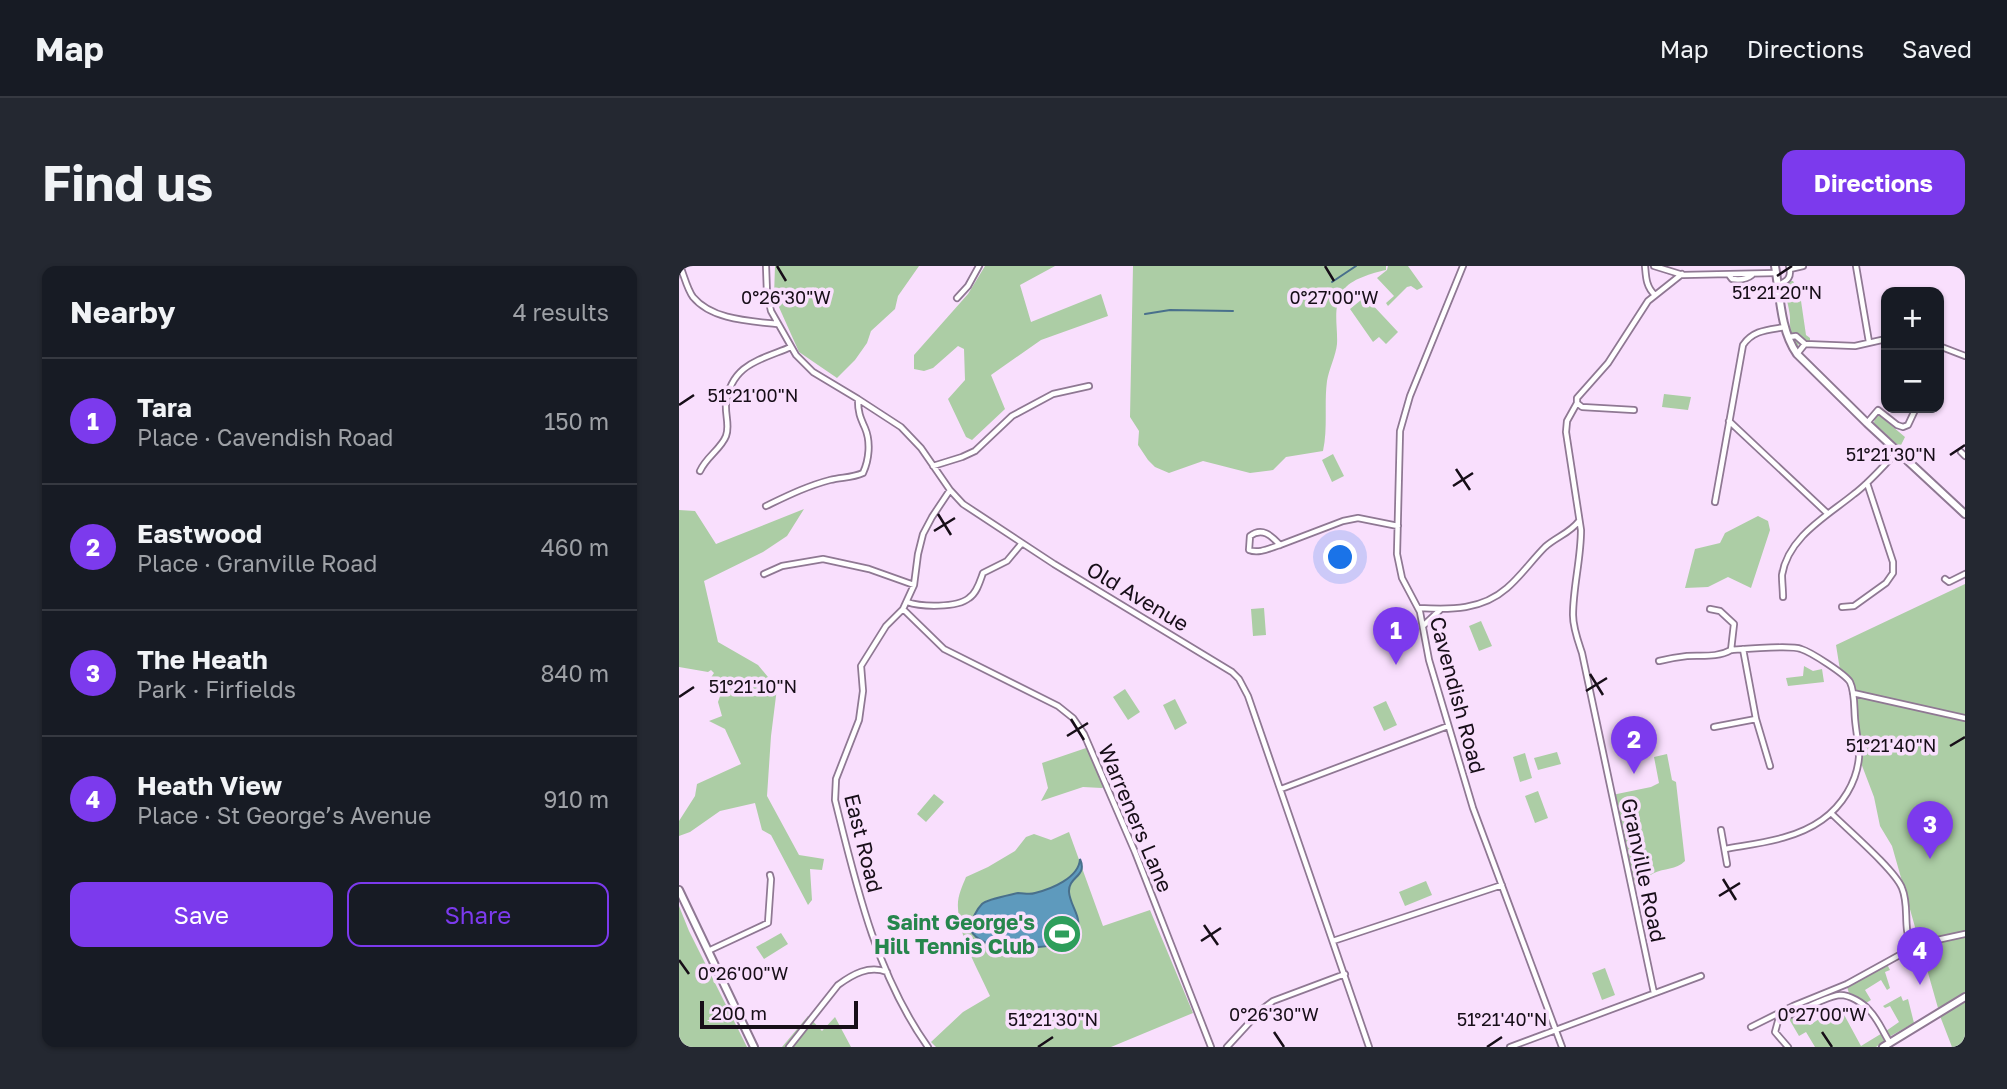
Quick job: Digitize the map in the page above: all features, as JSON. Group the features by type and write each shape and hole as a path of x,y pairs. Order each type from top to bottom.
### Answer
{"main road":[{"path":"1776,270 1785,327 1797,354 1965,514"},
{"path":"679,890 754,1047"},
{"path":"1887,1045 1965,997"}],"street":[{"path":"680,266 693,297 719,314 777,324"},
{"name":"Old Avenue","path":"766,266 771,311 803,363 901,427 921,448 963,504 1054,564 1232,672 1239,679 1248,696 1281,789 1369,1047"},
{"path":"957,298 968,286 979,266"},
{"name":"Cavendish Road","path":"1463,266 1410,396 1400,431 1397,554 1405,585 1419,608 1429,660 1473,808 1562,1047"},
{"path":"1645,266 1647,283 1655,295"},
{"path":"1654,266 1682,274 1753,275 1776,270"},
{"path":"1778,285 1788,281 1790,268 1803,266"},
{"path":"1856,266 1869,342"},
{"name":"Granville Road","path":"1654,993 1582,653 1574,628 1573,613 1581,547 1580,520 1566,432 1567,421 1577,398 1608,363 1649,301 1682,274"},
{"path":"679,286 687,282"},
{"path":"1715,502 1743,345 1748,337 1755,333 1785,327"},
{"path":"1788,337 1796,336 1805,344 1847,346 1881,340"},
{"path":"1797,354 1805,344"},
{"path":"700,471 704,462 725,439 728,429 727,399 736,376 749,363 791,347"},
{"path":"1944,348 1965,356"},
{"path":"933,466 975,451 1012,416 1053,394 1089,386"},
{"path":"766,506 810,486 851,479 863,473 870,460 866,430 857,414 858,399"},
{"path":"1577,403 1588,408 1634,410"},
{"path":"1867,423 1877,408 1881,411"},
{"path":"1883,413 1903,427 1913,413"},
{"path":"1729,421 1827,513"},
{"path":"1783,597 1783,575 1791,552 1799,541 1827,513 1867,483 1898,452"},
{"path":"1842,607 1854,606 1886,583 1893,573 1893,562 1867,483"},
{"path":"903,609 914,585 923,534 950,490"},
{"path":"1280,545 1269,534 1256,532 1250,536 1249,550 1263,551 1280,545 1342,521 1358,518 1398,526"},
{"path":"1419,608 1454,610 1475,606 1494,597 1508,587 1547,545 1574,528 1580,520"},
{"path":"907,602 915,605 941,605 969,599 983,573 1007,561 1022,543"},
{"path":"764,574 782,566 823,559 869,569 914,585"},
{"path":"1945,579 1949,582 1965,574"},
{"path":"1714,607 1734,624 1731,650"},
{"name":"East Road","path":"903,609 886,626 861,666 863,691 859,720 835,779 834,789 874,962 887,972 904,1010 928,1047"},
{"name":"Warreners Lane","path":"903,609 944,649 1058,706 1073,718 1084,734 1127,833 1211,1047"},
{"path":"1423,626 1440,610"},
{"path":"1743,649 1756,719 1770,766"},
{"path":"1659,661 1726,653 1731,650 1801,649 1843,674 1850,682 1859,757 1849,792 1831,813 1812,826 1784,838 1724,849"},
{"path":"1853,693 1965,718"},
{"path":"1714,727 1756,719"},
{"path":"1281,789 1448,726"},
{"path":"1831,813 1888,869 1901,886 1907,907 1907,929 1912,946"},
{"path":"1721,830 1727,864"},
{"path":"708,952 768,923 769,875"},
{"path":"1333,941 1502,885"},
{"path":"1751,1027 1847,984 1912,946 1965,934"},
{"path":"789,1047 838,985 874,962 887,972"},
{"path":"1227,1047 1267,1005 1345,974"},
{"path":"1510,1047 1701,976"},
{"path":"1788,1047 1775,1032 1778,1021 1837,995 1847,996 1867,1007 1887,1045"}],"green space":[{"path":"775,266 919,266 898,296 895,309 871,331 867,343 855,360 837,378 799,352 774,296"},
{"path":"985,266 1055,266 1020,285 1031,322 1101,294 1108,316 1041,340 991,375 1005,409 972,440 966,437 948,399 965,380 964,349 958,346 933,368 924,371 914,369 914,355 968,294"},
{"path":"1133,266 1386,266 1386,270 1351,283 1340,297 1336,348 1327,381 1323,451 1286,457 1273,470 1250,473 1203,461 1169,473 1155,467 1138,445 1139,431 1130,417"},
{"path":"1388,266 1408,266 1423,287 1417,290 1411,286 1407,287 1388,306 1386,303 1394,296 1377,278"},
{"path":"1793,281 1800,294 1806,335 1810,338 1810,341 1799,343 1797,350 1791,334 1783,284"},
{"path":"1361,300 1368,300 1398,332 1386,344 1379,337 1373,342 1350,309"},
{"path":"1664,394 1691,397 1688,410 1662,407"},
{"path":"1875,416 1880,416 1905,437 1900,447 1874,423"},
{"path":"1333,454 1344,476 1332,482 1322,460"},
{"path":"804,509 787,536 763,552 704,581 718,642 758,665 777,688 767,796 799,855 824,859 822,870 810,869 812,900 808,905 771,835 762,830 755,803 720,811 690,832 679,836 679,821 695,796 697,784 741,764 725,729 709,721 722,716 718,702 722,690 710,679 714,673 711,670 708,672 679,667 679,510 695,511 716,544"},
{"path":"1758,516 1768,521 1770,530 1751,588 1728,577 1708,587 1685,588 1695,549 1720,543 1725,533"},
{"path":"1965,584 1965,716 1853,692 1851,681 1840,670 1836,645"},
{"path":"1264,608 1266,635 1253,636 1251,609"},
{"path":"1481,621 1492,646 1479,651 1469,626"},
{"path":"1804,666 1813,671 1822,669 1824,682 1788,686 1786,678 1803,676"},
{"path":"1125,689 1140,712 1128,720 1113,697"},
{"path":"1856,697 1965,721 1965,993 1938,1008 1892,846 1880,826 1874,797 1861,763"},
{"path":"1175,699 1187,723 1175,730 1163,705"},
{"path":"1386,701 1397,725 1384,731 1373,707"},
{"path":"1089,747 1106,786 1083,787 1041,801 1048,788 1042,763"},
{"path":"1557,752 1561,764 1538,770 1534,758"},
{"path":"1525,753 1532,778 1520,782 1513,757"},
{"path":"1667,754 1672,780 1676,782 1685,861 1678,866 1654,873 1630,890 1612,795 1659,783 1654,757"},
{"path":"1538,791 1548,818 1535,823 1525,796"},
{"path":"934,794 944,802 926,822 917,814"},
{"name":"Saint George's Hill Tennis Club","path":"1069,832 1103,926 1150,910 1193,1013 1111,1047 936,1047 931,1042 963,1012 990,996 970,953 959,919 958,900 966,877 1015,851 1026,837 1034,834 1051,840"},
{"path":"1426,881 1432,895 1405,906 1399,892"},
{"path":"679,906 689,931 747,1047 679,1047"},
{"path":"781,933 788,944 764,959 756,947"},
{"path":"1887,964 1890,970 1885,972 1890,988 1887,990 1881,980 1865,990 1871,1000 1866,1003 1849,993 1847,987"},
{"path":"1605,968 1615,995 1602,1000 1592,973"},
{"path":"1901,996 1903,1001 1908,999 1914,1023 1889,1037 1886,1031 1899,1022 1890,1006 1883,1006"},
{"path":"1965,1001 1964,1047 1952,1047 1940,1016"},
{"path":"1841,1009 1861,1046 1884,1032 1888,1039 1876,1047 1815,1047 1806,1032 1799,1036 1789,1019 1798,1015 1801,1024 1807,1022 1810,1025"},
{"path":"808,1016 822,1031 835,1017 851,1047 782,1047"}],"water":[{"path":"1080,859 1082,870 1071,883 1069,892 1079,924 1073,936 1051,945 1021,948 986,943 971,931 974,916 985,902 1018,893 1033,894 1056,885 1075,872"}],"waterway":[{"path":"1332,282 1356,266"},
{"path":"1145,314 1170,310 1233,311"}],"place":[{"name":"Tara","path":"1396,665"},
{"name":"Eastwood","path":"1634,774"},
{"name":"The Heath","path":"1930,859"},
{"name":"Saint George's Hill Tennis Club","path":"1062,934"},
{"name":"Heath View","path":"1920,985"}]}
